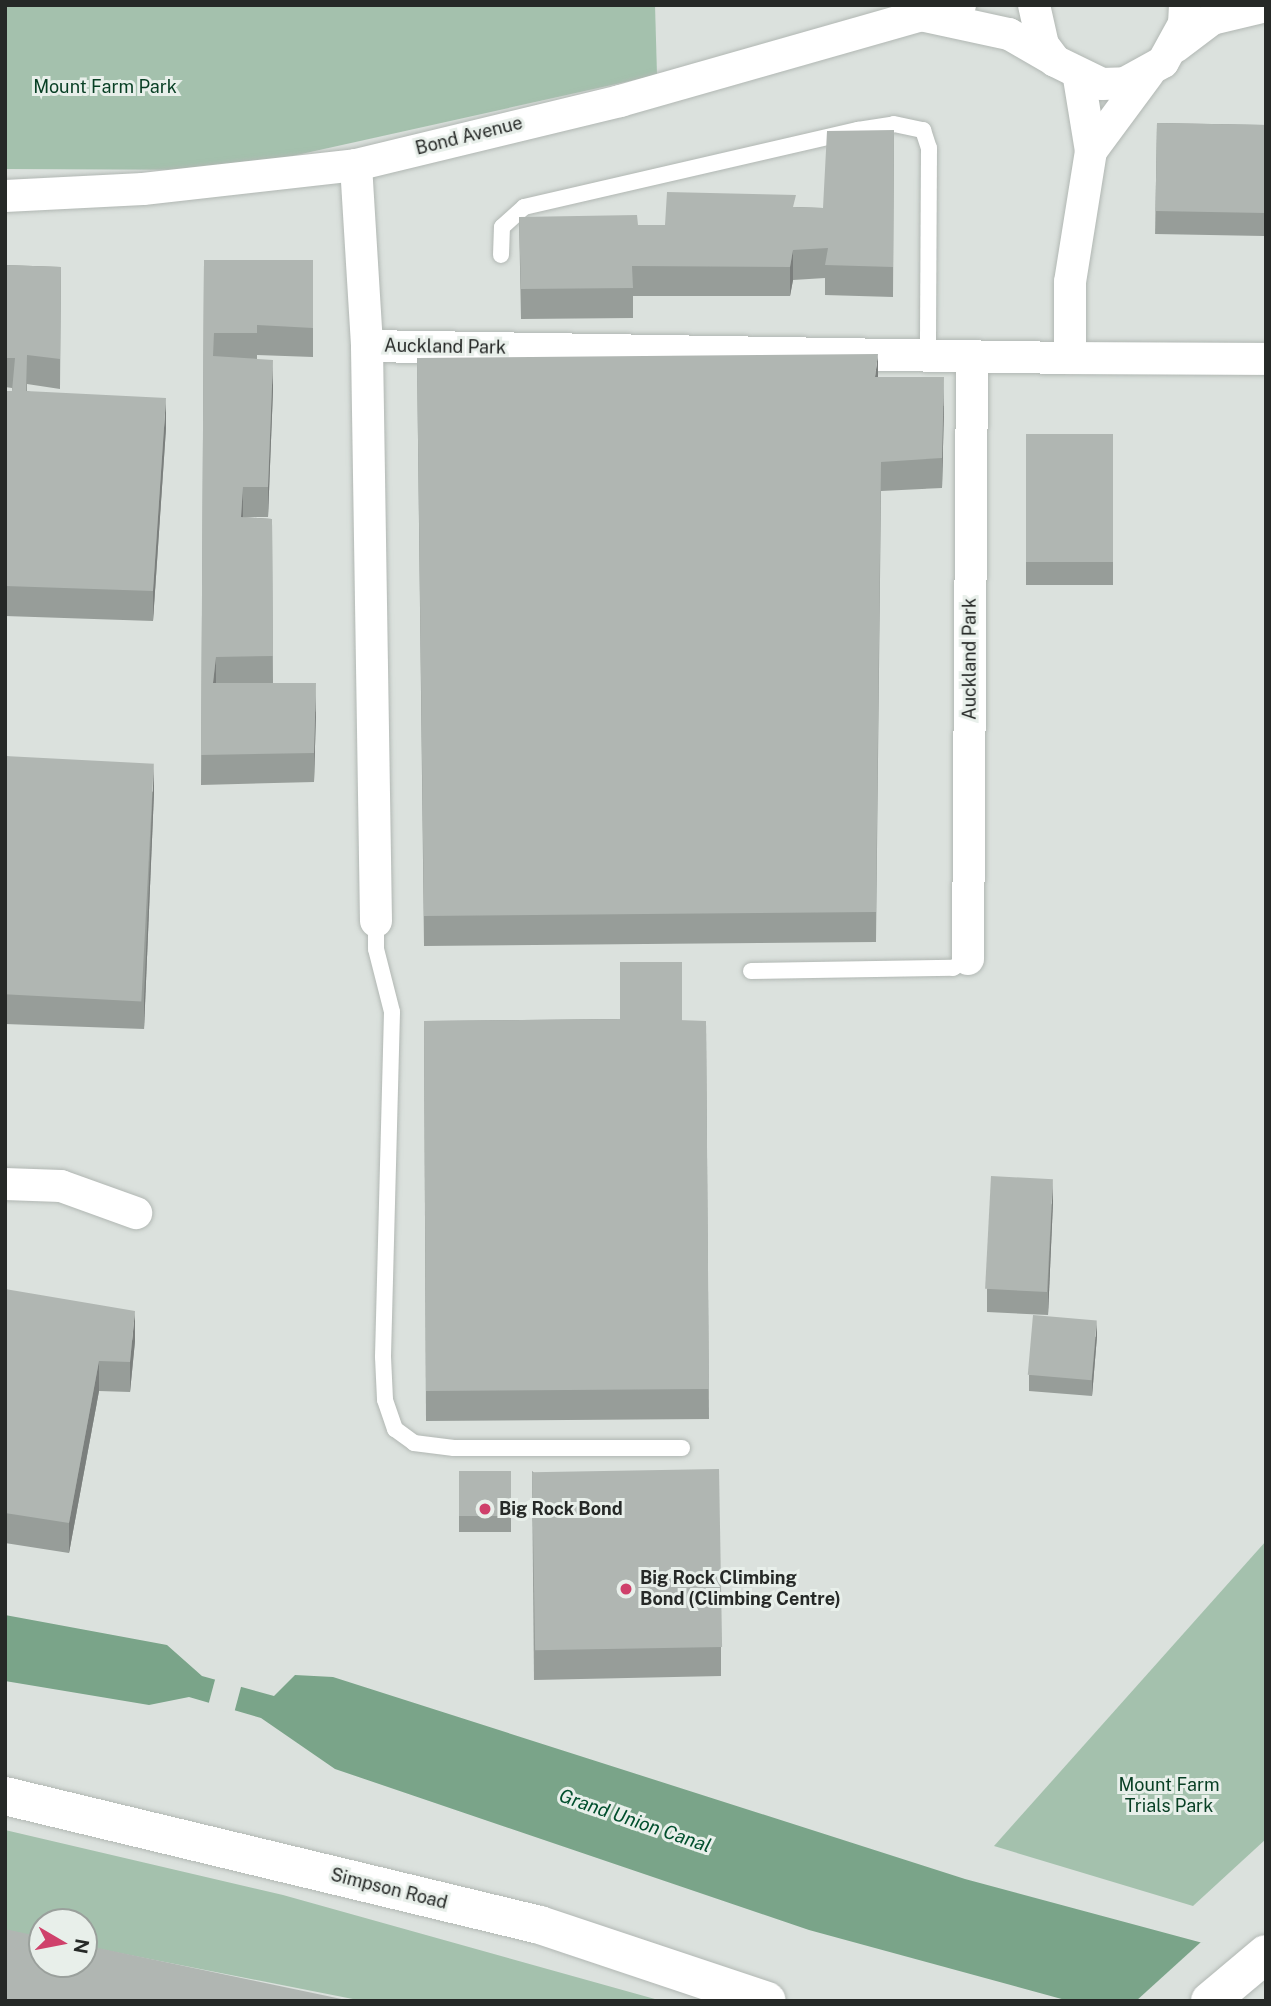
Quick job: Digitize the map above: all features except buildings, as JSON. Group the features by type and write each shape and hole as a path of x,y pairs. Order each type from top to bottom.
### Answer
{"main road":[{"name":"Simpson Road","path":"5,1796 540,1925 768,2001"},
{"path":"1210,2001 1266,1954"}],"street":[{"name":"Bond Avenue","path":"5,196 143,190 356,165 620,101 960,5"},
{"path":"1034,5 1039,35 1067,69 1091,151 1070,282 1070,358"},
{"path":"1175,47 1185,5"},
{"path":"1091,151 1148,74 1175,47 1212,19 1266,6"},
{"name":"Bond Avenue","path":"921,15 1009,34 1067,69"},
{"path":"1067,69 1102,84 1148,74"},
{"path":"356,165 367,346"},
{"name":"Auckland Park","path":"376,921 367,346 972,358 1266,359"},
{"name":"Auckland Park","path":"968,959 972,358"},
{"path":"5,1184 61,1186 136,1213"}],"lane":[{"path":"501,255 502,227 524,207 858,130 894,124 923,130 929,148 928,357"},
{"path":"376,921 376,949 392,1012 383,1357 385,1400 395,1429 414,1443 454,1448 682,1448"},
{"path":"751,971 953,968 968,959"}],"green space":[{"name":"Mount Farm Park","path":"5,5 655,5 657,75 229,170 5,169"},
{"name":"Mount Farm Trials Park","path":"1266,1541 1266,1839 1193,1906 994,1846"},
{"path":"5,1830 283,1895 662,2001 363,2001 98,1949 98,1908 28,1908 28,1935 5,1931"}],"water":[{"name":"Grand Union Canal","path":"5,1615 167,1645 202,1676 274,1696 295,1675 333,1677 965,1879 1266,1960 1266,2001 1069,2001 809,1930 335,1769 261,1718 189,1697 149,1705 5,1681"}],"pier":[{"path":"216,1676 242,1683 234,1714 208,1707"},
{"path":"1201,1942 1266,1956 1266,2001 1136,2001"}],"place":[{"name":"Big Rock Bond","path":"485,1509"},
{"name":"Big Rock Climbing Bond (Climbing Centre)","path":"626,1589"}]}
